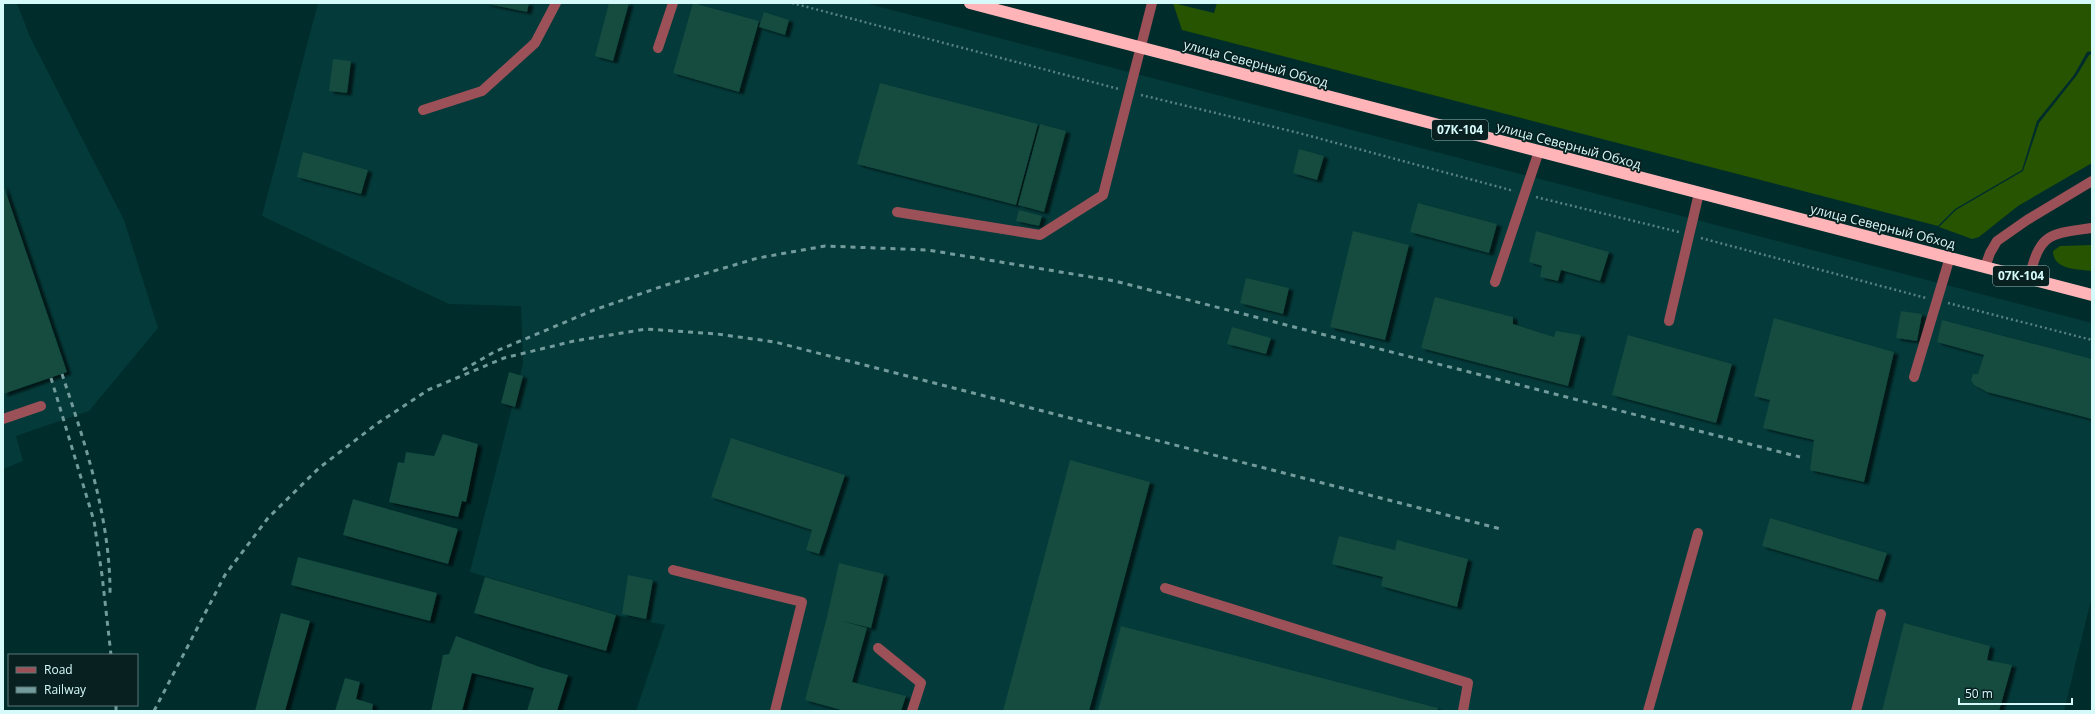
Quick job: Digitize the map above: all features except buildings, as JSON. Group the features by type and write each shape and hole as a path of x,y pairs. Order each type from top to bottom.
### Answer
{"highway":[{"name":"улица Северный Обход","path":"970,3 2092,295"}],"lane":[{"path":"423,110 482,91 535,43 556,3"},
{"path":"658,48 673,3"},
{"path":"897,212 1040,235 1103,195 1152,3"},
{"path":"1495,282 1539,151"},
{"path":"1985,267 1990,253 1997,241 2027,220 2092,181"},
{"path":"1669,321 1698,193"},
{"path":"2029,279 2035,254 2046,239 2064,232 2092,228"},
{"path":"1914,377 1950,257"},
{"path":"3,419 41,406"},
{"path":"1648,711 1698,533"},
{"path":"673,570 802,602 776,711"},
{"path":"1165,588 1468,683 1463,711"},
{"path":"1856,711 1881,614"},
{"path":"878,648 921,683 912,711"}],"path":[{"path":"792,3 1129,92 1299,134 1525,194 2092,340"}],"shaded area":[{"path":"3,3 17,3 30,37 124,220 158,328 89,411 16,436 23,461 3,469"},
{"path":"318,3 865,3 2092,323 2092,596 2064,711 636,711 665,625 616,615 470,572 523,364 521,306 449,304 262,216"}],"green space":[{"path":"1173,3 1214,13 1217,3 2092,3 2092,51 2087,52 2074,75 2037,121 2022,170 1955,209 1938,226 1182,30"},
{"path":"2092,54 2092,163 2018,206 1979,237 1972,239 1939,227 1956,210 2023,171 2039,123 2077,75 2089,55"},
{"path":"2092,245 2092,271 2073,269 2061,265 2054,257 2053,251 2060,246"}],"railway":[{"path":"463,370 494,352 594,310 666,285 758,258 825,246 928,250 1115,281 1800,457"},
{"path":"154,711 225,575 268,518 319,468 378,423 428,390 504,358 574,341 646,329 717,334 775,342 1501,529"},
{"path":"62,374 88,456 102,512 109,569 110,597"},
{"path":"51,378 94,521 111,654"},
{"path":"116,706 116,711"}]}
